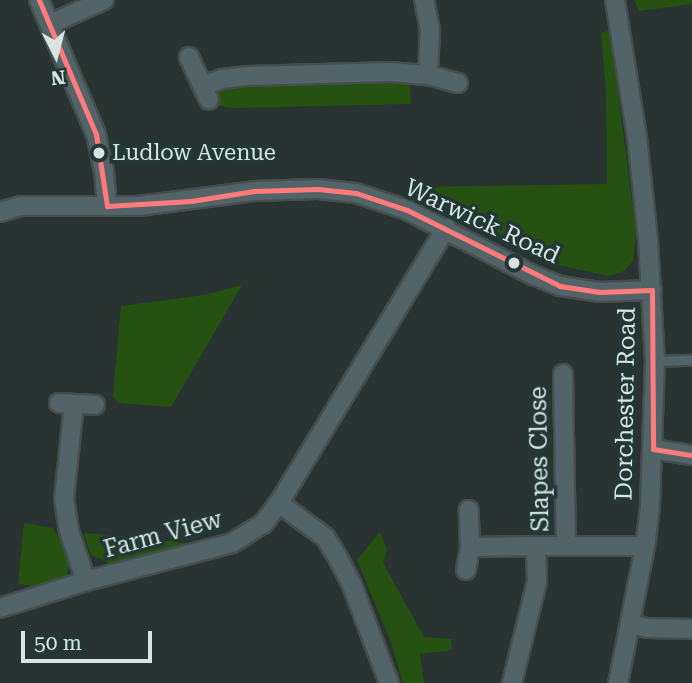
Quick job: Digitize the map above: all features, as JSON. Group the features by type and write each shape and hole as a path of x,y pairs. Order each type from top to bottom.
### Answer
{"street":[{"path":"39,0 96,134 104,171 107,206"},
{"path":"50,24 104,0"},
{"path":"424,0 430,30 428,75"},
{"name":"Dorchester Road","path":"615,0 637,136 652,290 654,361 653,449 645,546 618,683"},
{"path":"189,57 206,93 222,79 248,76 391,72 428,75 458,83"},
{"name":"Warwick Road","path":"0,212 21,206 165,204 254,191 318,189 356,193 407,210 533,275 560,286 600,292 652,290"},
{"name":"Farm View","path":"0,608 86,581 232,543 263,524 279,503 446,228"},
{"name":"Slapes Close","path":"563,374 566,544"},
{"path":"86,581 69,531 64,499 66,403 95,405"},
{"path":"653,449 692,455"},
{"path":"279,503 325,537 337,556 352,584 390,683"},
{"path":"466,570 470,547 469,510"},
{"name":"Slapes Close","path":"470,547 566,544 645,546"},
{"name":"Slapes Close","path":"512,683 537,580 536,546"},
{"path":"631,624 647,628 692,629"}],"lane":[{"path":"654,361 692,360"}],"green space":[{"path":"634,0 692,0 692,4 639,11"},
{"path":"610,30 636,232 633,261 624,271 609,276 549,263 453,211 409,192 408,187 607,184 606,93 601,33"},
{"path":"410,81 411,104 232,108 216,105 215,89 221,84"},
{"path":"242,285 171,407 118,403 113,397 121,306 204,295"},
{"path":"24,523 53,528 63,546 69,566 66,579 43,587 18,584"},
{"path":"380,532 387,549 383,563 424,637 451,639 452,650 420,654 424,683 403,683 390,640 357,560"},
{"path":"84,534 187,543 113,565 91,555"}],"transit line":[{"path":"39,0 96,134 107,206 191,201 254,191 318,189 356,193 407,210 560,286 600,292 652,290 653,449 692,455"}],"place":[{"name":"Ludlow Avenue","path":"99,153"}]}
